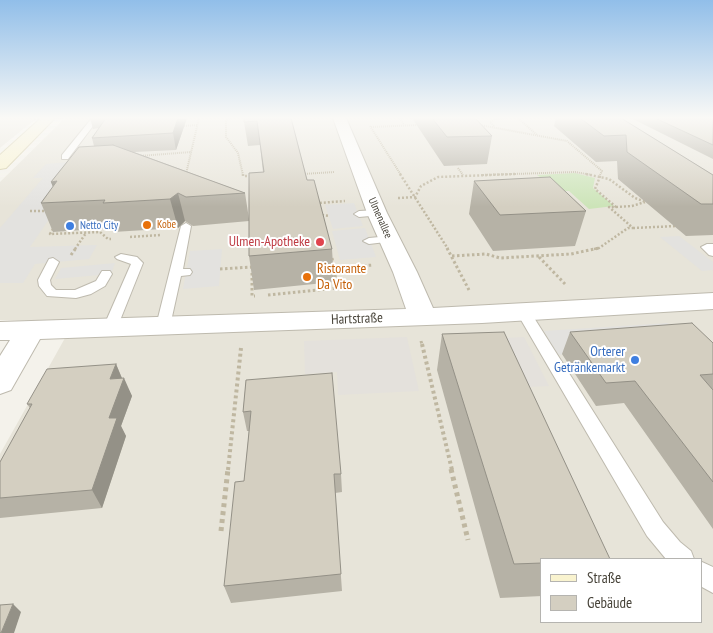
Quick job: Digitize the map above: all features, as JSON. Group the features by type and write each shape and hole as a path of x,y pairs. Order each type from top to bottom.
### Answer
{"main road":[{"path":"0,164 18,148"}],"street":[{"name":"Ulmenallee","path":"351,148 360,170 369,209 390,239 405,272 419,317"},
{"name":"Hartstraße","path":"0,331 482,315 702,301"},
{"path":"702,301 713,322"},
{"path":"0,382 31,330"}],"lane":[{"path":"68,155 74,148"},
{"path":"163,326 181,272 186,226"},
{"path":"370,241 390,239"},
{"path":"713,247 707,247 713,253"},
{"path":"110,328 137,263 121,256"},
{"path":"53,262 44,280 45,286 52,293 68,295 86,291 101,283 106,274"},
{"path":"524,313 655,529 672,550 682,558"}],"path":[{"path":"184,181 192,148"},
{"path":"234,148 238,153 243,176 256,177"},
{"path":"384,148 452,256 482,315"},
{"path":"574,148 602,171 595,189 616,207"},
{"path":"135,156 191,152"},
{"path":"458,168 463,175"},
{"path":"303,174 360,170"},
{"path":"416,197 421,186 438,176 575,172 609,179 635,198 646,202 632,206 610,207 633,228"},
{"path":"369,209 416,197"},
{"path":"30,211 56,211"},
{"path":"322,215 329,216"},
{"path":"452,256 486,254 500,258 570,254 599,248 628,228 677,226"},
{"path":"55,227 50,234 100,232 108,239 116,238"},
{"path":"67,261 86,233"},
{"path":"125,238 162,235"},
{"path":"252,259 252,296 337,288 334,268"},
{"path":"220,269 252,267"},
{"path":"419,317 468,540"},
{"path":"221,531 244,323"}],"shaded area":[{"path":"35,148 713,148 713,633 0,633 0,454 74,322 0,320 0,182"},
{"path":"69,162 80,174 30,247 97,245 89,259 35,264 23,283 0,283 0,228 43,178 33,178 46,164"},
{"path":"354,203 363,226 333,229 325,205"},
{"path":"365,228 376,257 340,260 332,231"},
{"path":"679,236 713,262 713,270 702,271 660,237"},
{"path":"222,249 219,286 183,289 190,251"},
{"path":"115,263 111,274 55,279 61,268"},
{"path":"667,323 705,338 557,355 544,331"},
{"path":"407,337 419,391 338,395 337,372 305,374 304,341"},
{"path":"524,337 549,386 464,390 448,341"}],"green space":[{"path":"575,173 595,178 593,188 614,206 589,209 569,191 560,191 537,175"}],"building":[{"path":"79,148 120,148 245,193 186,197 178,193 170,199 103,203 105,200 41,203 57,181 51,182"},
{"path":"261,148 299,148 307,180 314,180 332,249 249,256 249,173 264,172"},
{"path":"627,148 669,148 713,175 713,204 701,204 627,152"},
{"path":"550,177 586,211 500,215 474,181"},
{"path":"692,323 713,343 713,374 700,375 713,390 713,482 635,381 606,383 570,332"},
{"path":"504,332 610,558 540,558 540,563 514,564 442,334"},
{"path":"116,364 110,379 124,378 109,418 117,418 92,490 0,498 0,462 32,404 27,404 47,369"},
{"path":"332,373 341,474 334,474 341,574 224,586 235,482 244,481 251,411 243,412 246,380"},
{"path":"13,604 1,633 0,633 0,605"}],"place":[{"name":"Kobe","path":"147,225"},
{"name":"Netto City","path":"70,226"},
{"name":"Ulmen-Apotheke","path":"320,242"},
{"name":"Ristorante Da Vito","path":"307,277"},
{"name":"Orterer Getränkemarkt","path":"635,360"}]}
